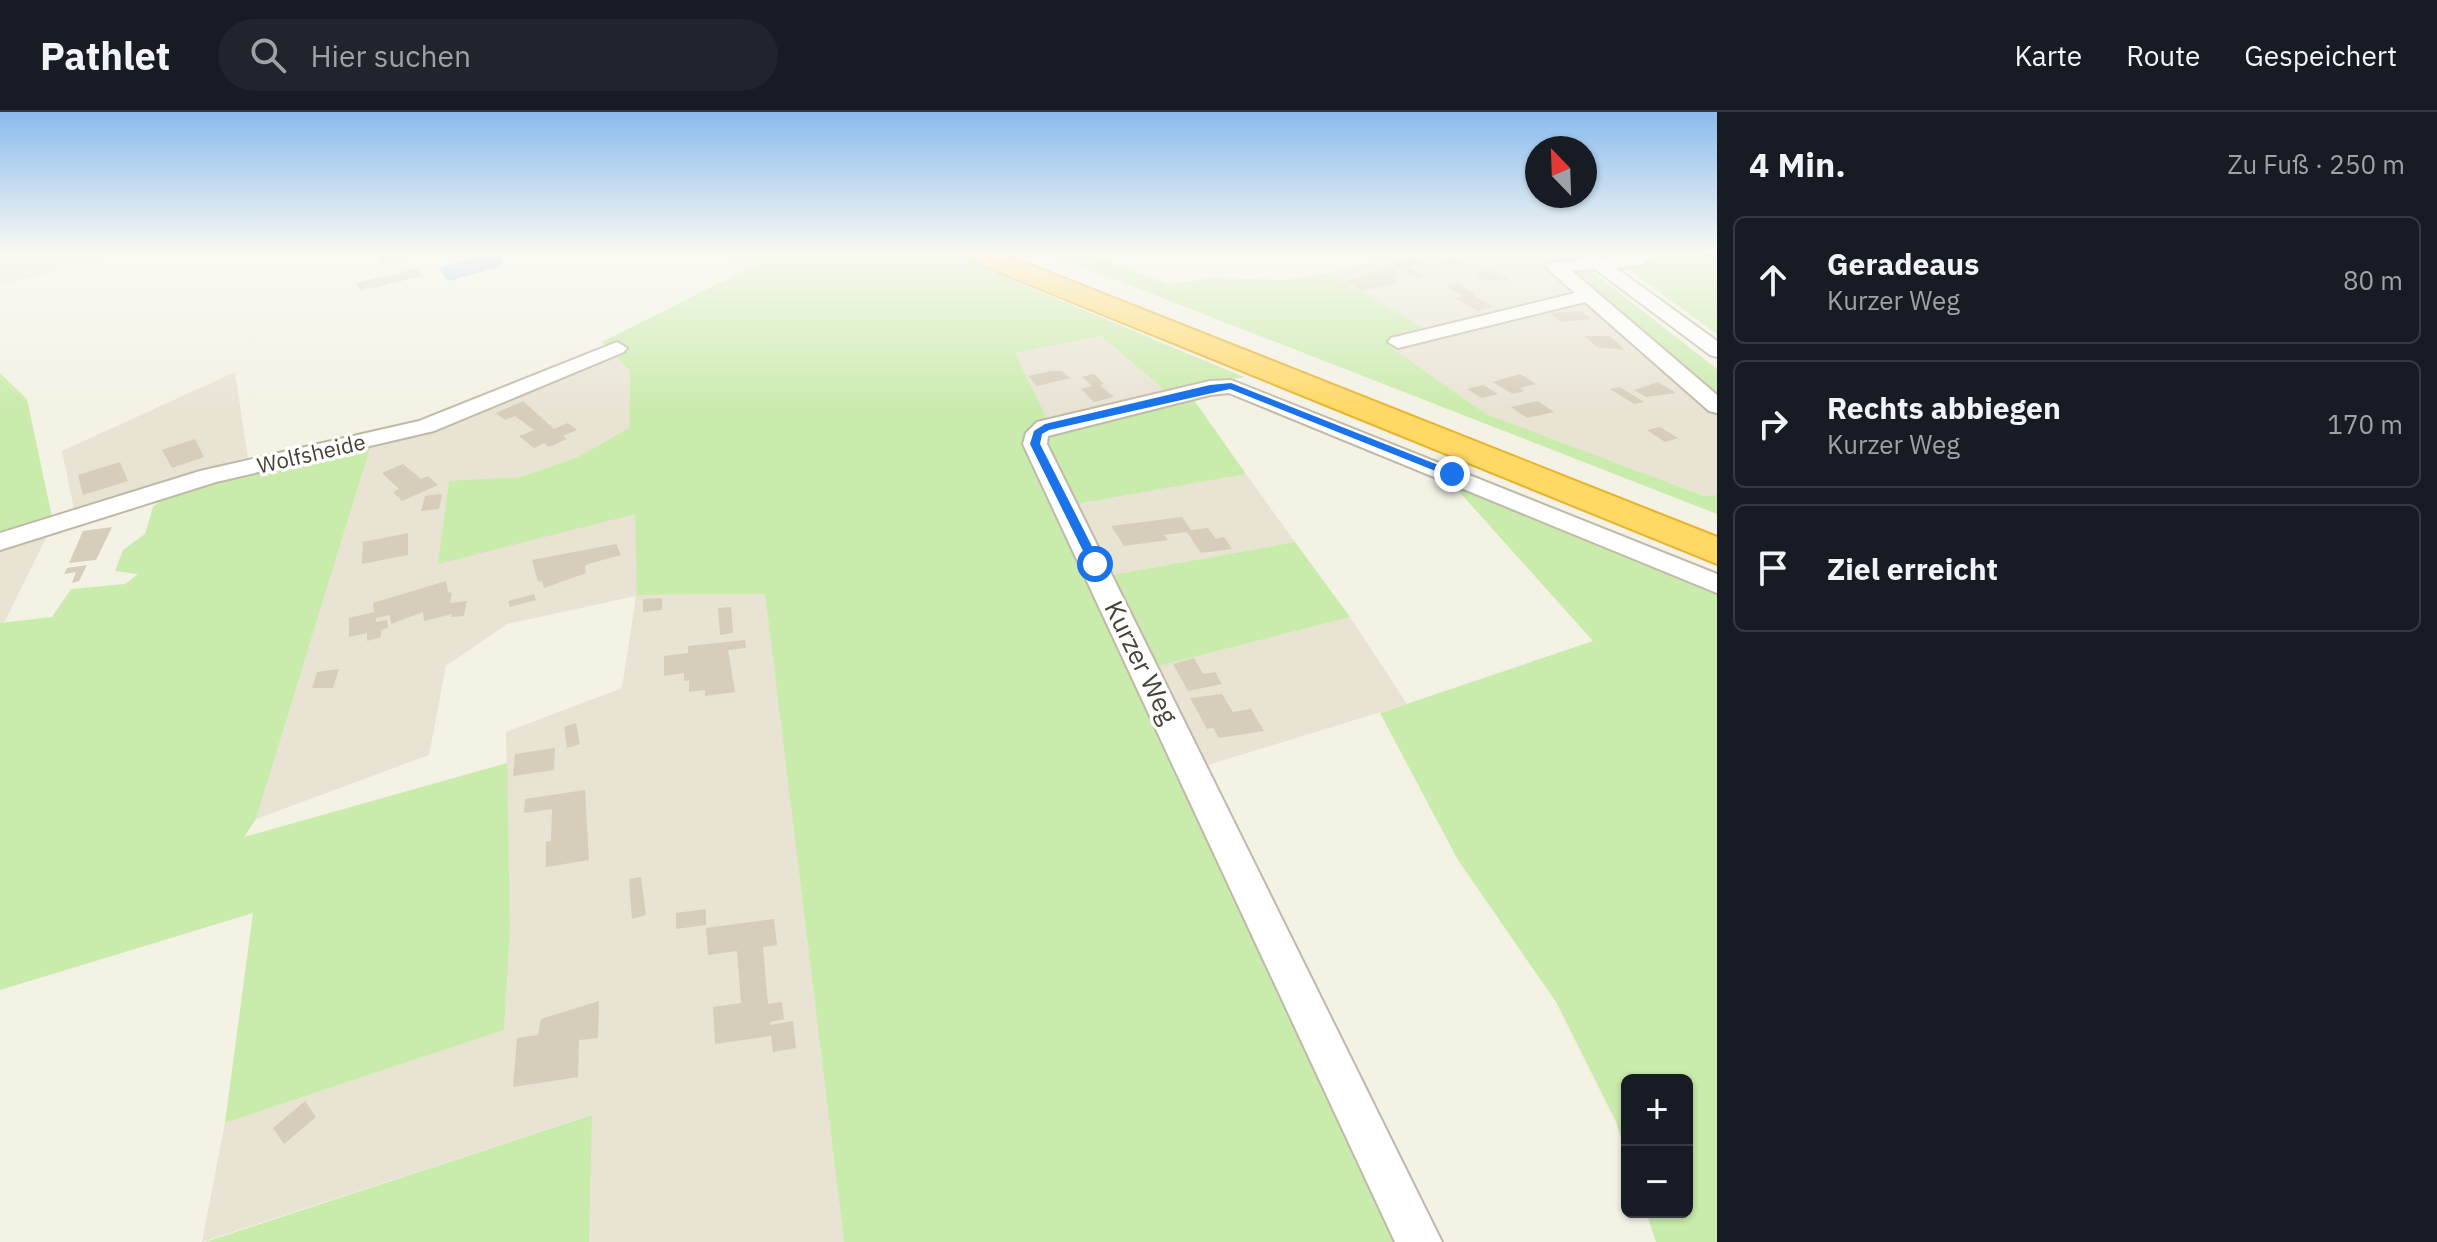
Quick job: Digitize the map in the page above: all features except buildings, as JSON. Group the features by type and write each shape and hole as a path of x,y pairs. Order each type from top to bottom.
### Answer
{"highway":[{"path":"1107,306 1717,551"},
{"path":"1145,306 1717,531"}],"street":[{"path":"1398,342 1547,306"},
{"path":"1599,306 1717,406"},
{"path":"1656,306 1717,351"},
{"name":"Wolfsheide","path":"0,542 209,476 426,426 617,348"},
{"name":"Kurzer Weg","path":"1419,1242 1035,444 1037,433 1045,427 1210,388 1231,386 1717,584"}],"shaded area":[{"path":"1384,306 1593,306 1717,410 1717,495 1704,496 1486,414 1390,346 1435,336"},
{"path":"1101,336 1168,393 1048,421 1015,353"},
{"path":"615,356 630,371 629,428 578,457 520,477 449,482 439,563 636,513 637,595 765,594 844,1242 589,1242 591,1115 202,1242 225,1123 504,1030 510,930 506,732 622,688 636,596 507,624 446,666 429,755 256,819 370,448 430,433"},
{"path":"235,372 248,459 75,514 62,451"},
{"path":"1246,474 1295,542 1106,576 1071,505"},
{"path":"49,532 5,621 0,623 0,547"},
{"path":"1350,617 1407,704 1201,767 1151,668"}],"green space":[{"path":"674,306 1073,306 1244,377 1168,393 1101,336 1015,353 1048,421 1033,426 1399,1242 844,1242 765,594 637,595 635,514 438,564 449,481 520,477 578,457 629,428 630,371 602,342"},
{"path":"1182,306 1385,306 1437,336 1391,347 1486,414 1704,496 1717,495 1717,514"},
{"path":"1611,306 1636,306 1717,369 1717,397"},
{"path":"1678,306 1717,306 1717,334"},
{"path":"0,373 27,399 52,517 0,539"},
{"path":"1191,396 1246,474 1071,505 1043,448 1049,431"},
{"path":"363,445 370,448 256,819 244,837 507,763 510,930 504,1030 225,1123 253,913 0,990 0,623 52,617 71,589 125,584 138,574 115,571 123,550 145,534 153,507 169,494"},
{"path":"1446,477 1717,590 1717,1242 1656,1242 1648,1218 1693,1218 1693,1074 1621,1074 1621,1137 1556,1002 1458,860 1380,713 1593,641"},
{"path":"1295,542 1350,617 1151,668 1106,576"},
{"path":"592,1115 589,1242 205,1242"}],"route":[{"path":"1095,564 1035,444 1037,433 1045,427 1210,388 1231,386 1452,474"}]}
